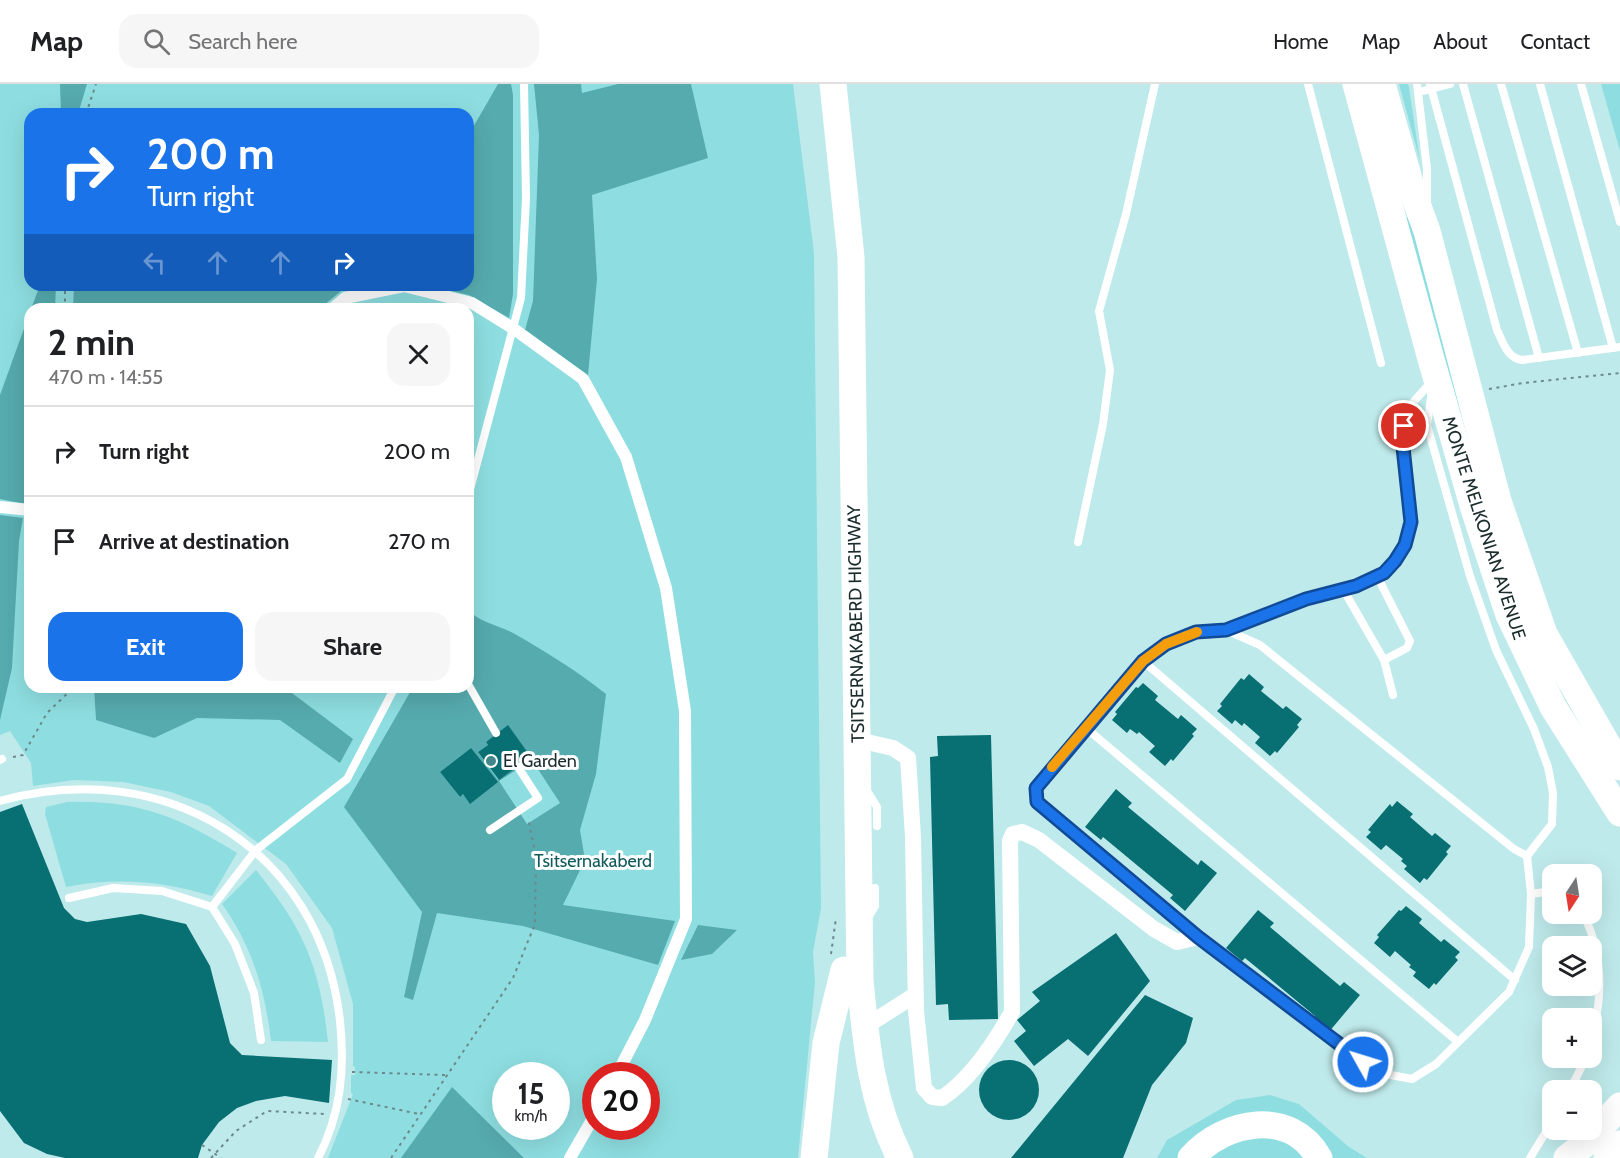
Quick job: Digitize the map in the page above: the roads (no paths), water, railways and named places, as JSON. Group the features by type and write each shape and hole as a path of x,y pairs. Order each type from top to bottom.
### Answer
{"main road":[{"name":"TSITSERNAKABERD HIGHWAY","path":"819,84 837,254 844,970 854,1071 862,1108 881,1158"},
{"name":"TSITSERNAKABERD HIGHWAY","path":"833,84 851,258 860,980 867,1053 876,1099 900,1158"},
{"path":"1340,84 1400,298 1433,368"},
{"name":"MONTE MELKONIAN AVENUE","path":"1356,84 1399,193 1427,231 1509,615 1554,707 1620,813"},
{"name":"MONTE MELKONIAN AVENUE","path":"1382,84 1399,193 1433,368 1486,505 1544,634 1620,767"},
{"path":"814,1158 826,1043 844,970"},
{"path":"1567,1158 1585,1144 1620,1106"},
{"path":"1191,1158 1203,1145 1232,1129 1266,1123 1290,1129 1312,1145 1319,1158"},
{"path":"1607,1158 1620,1144"}],"street":[{"path":"339,303 345,298 379,291"},
{"path":"424,291 472,303"},
{"path":"474,304 514,328 583,380 626,457 666,588 685,711 686,919 645,1020 623,1062"},
{"path":"0,507 24,509"},
{"path":"858,740 893,748 908,758 913,837 915,995 924,1088 932,1097 942,1098 956,1089 1001,1031 1012,1012 1010,841 1013,834 1022,832 1039,840 1154,929 1177,942 1198,937"},
{"path":"871,1023 915,995"},
{"path":"570,1158 582,1137"}],"lane":[{"path":"474,475 521,298 526,198 524,84"},
{"path":"1078,542 1103,424 1110,370 1099,311 1126,214 1155,84"},
{"path":"1308,84 1381,363"},
{"path":"1427,231 1427,169 1418,88 1450,84"},
{"path":"1463,84 1539,358"},
{"path":"1501,84 1578,353"},
{"path":"1430,87 1497,330 1514,359 1617,348 1540,84"},
{"path":"1581,84 1620,222"},
{"path":"1433,368 1427,425 1434,454 1470,576 1492,640 1534,729 1548,767 1553,793 1552,824 1527,856 1531,894 1529,946 1515,980 1509,992 1436,1064 1413,1079 1375,1072 1352,1051 1198,937 1037,802 1036,788 1143,661 1166,644 1196,632 1226,630 1306,599 1343,589 1377,576 1395,561 1405,545 1411,522 1402,438 1406,413 1433,368"},
{"path":"1377,576 1410,641 1407,648 1384,660"},
{"path":"1343,589 1384,660 1394,695"},
{"path":"1226,630 1260,645 1375,740 1514,849 1527,856"},
{"path":"1143,661 1515,980"},
{"path":"212,907 256,850 347,778 392,693"},
{"path":"473,693 496,733"},
{"path":"1086,728 1458,1042"},
{"path":"489,830 538,798 518,767"},
{"path":"858,776 877,807 877,826"},
{"path":"0,801 29,793 55,790 130,792 165,801 198,814 256,850 289,887 313,924 329,965 338,1008 343,1071 340,1097 328,1139 318,1158"},
{"path":"69,898 113,888 162,891 212,907 235,944 254,993 261,1040"},
{"path":"860,932 875,906 876,888"},
{"path":"1531,894 1542,892"},
{"path":"1588,924 1594,938 1600,986 1597,1008"},
{"path":"1530,1158 1542,1138"}],"place":[{"name":"El Garden","path":"491,761"}],"park label":[{"name":"Tsitsernakaberd","path":"593,861"}]}
